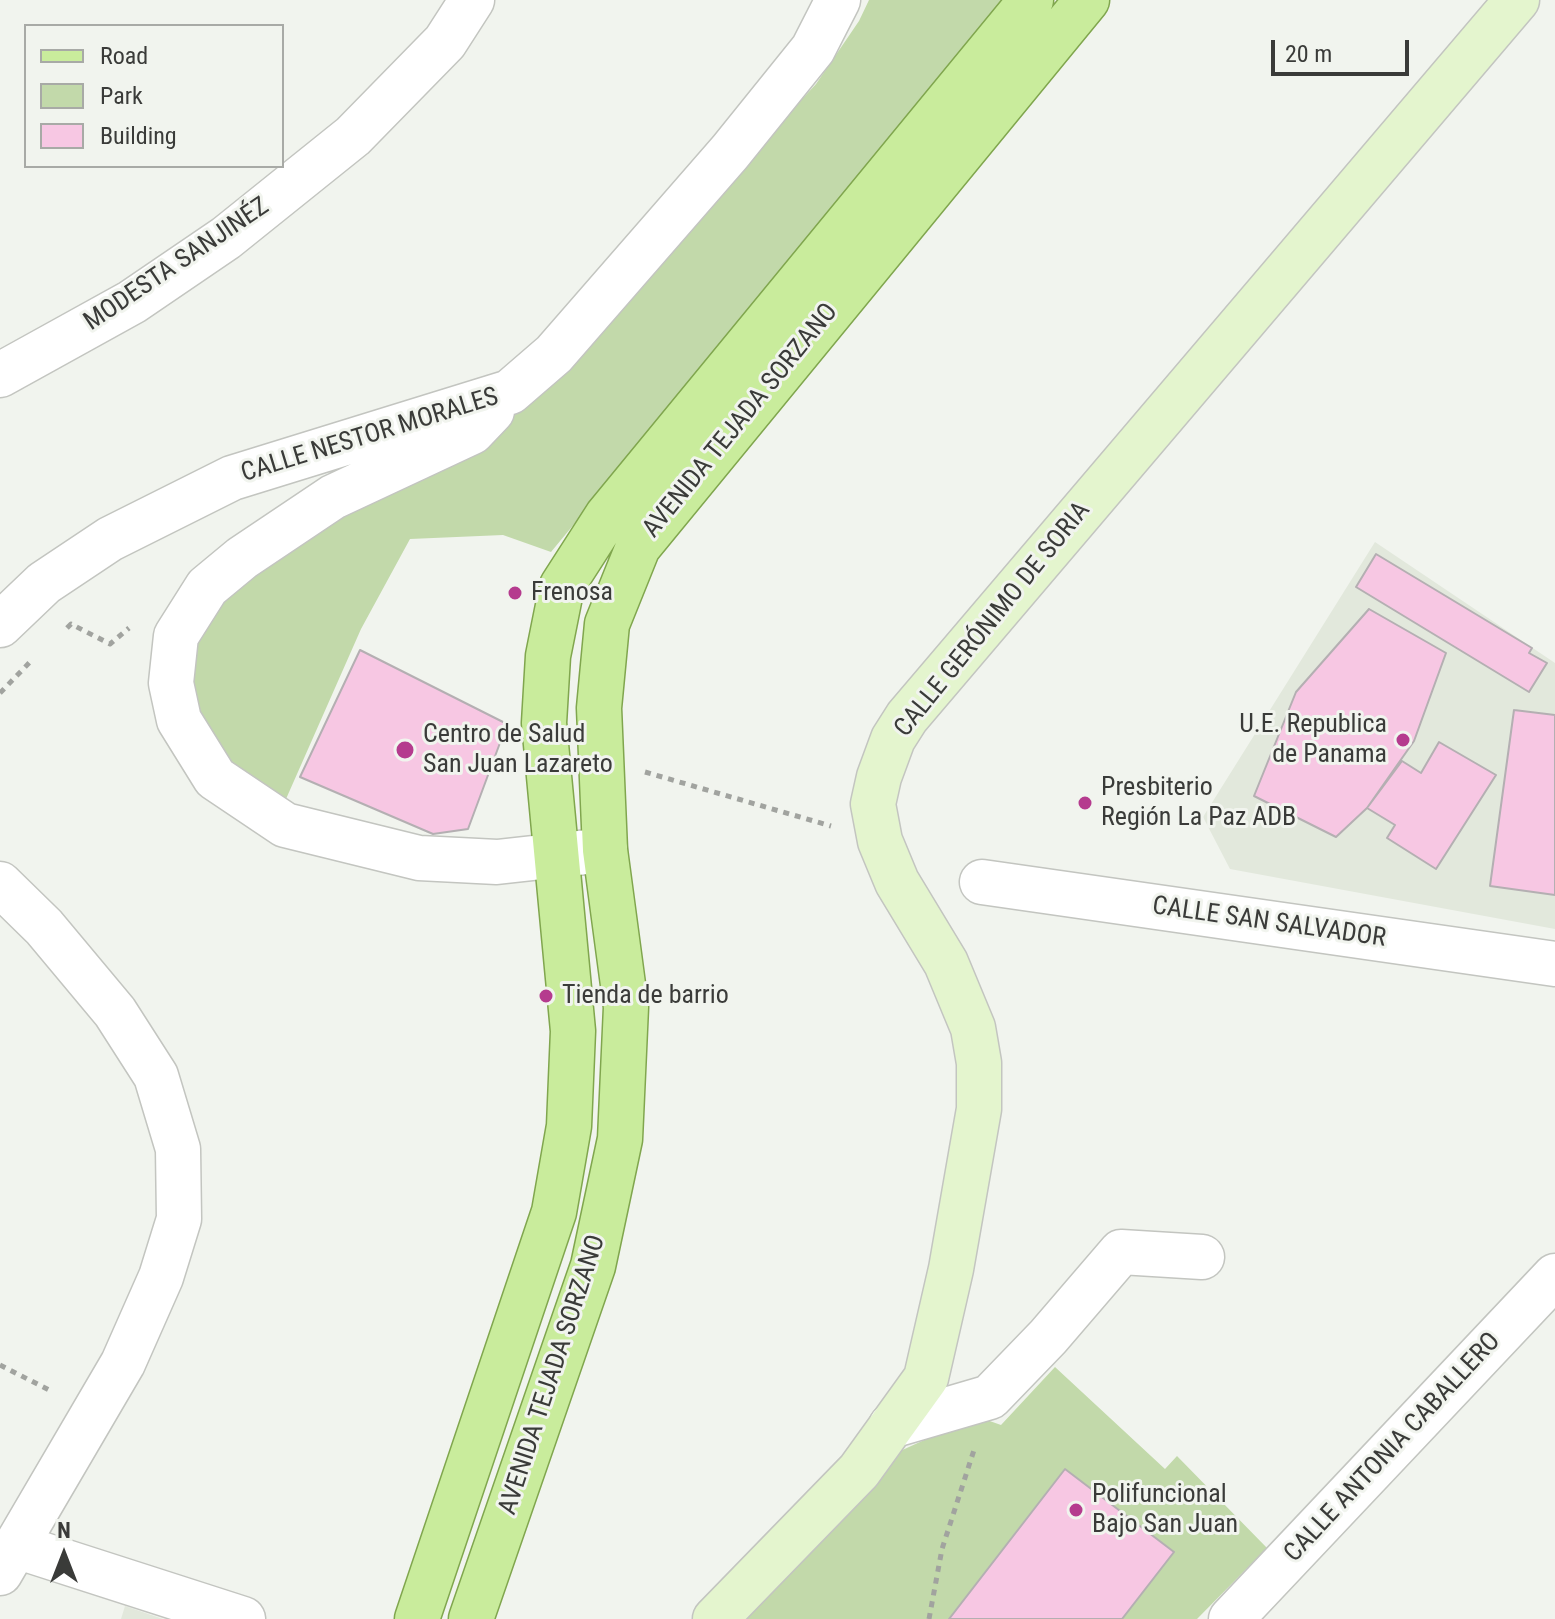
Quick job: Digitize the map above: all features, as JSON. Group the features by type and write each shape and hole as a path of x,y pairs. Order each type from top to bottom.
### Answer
{"main road":[{"name":"AVENIDA TEJADA SORZANO","path":"417,1619 554,1212 569,1126 573,1031 544,723 548,656 562,586 607,516 1031,0"},
{"name":"AVENIDA TEJADA SORZANO","path":"471,1619 593,1266 620,1139 626,1007 605,850 599,708 607,624 638,547 1087,0"}],"street":[{"name":"MODESTA SANJINÉZ","path":"0,375 132,302 226,238 353,136 445,42 472,0"},
{"name":"CALLE NESTOR MORALES","path":"0,625 44,583 110,539 232,478 510,392 554,354 730,152 813,49 838,0"},
{"name":"CALLE GERÓNIMO DE SORIA","path":"715,1619 859,1471 926,1378 951,1269 979,1109 979,1063 973,1028 946,963 897,882 880,841 873,804 893,739 907,717 1517,0"},
{"path":"510,392 472,432 333,497 242,558 207,587 176,636 171,683 179,720 215,778 285,825 419,858 497,862 605,850"},
{"name":"CALLE SAN SALVADOR","path":"982,882 1555,964"},
{"path":"0,884 44,927 115,1012 156,1076 178,1149 179,1219 161,1277 123,1363 8,1560 243,1619"},
{"path":"891,1426 990,1397 1048,1337 1121,1252 1202,1257"},
{"name":"CALLE ANTONIA CABALLERO","path":"1231,1619 1555,1276"}],"path":[{"path":"71,624 110,644 143,617 176,636"},
{"path":"601,759 880,841"},
{"path":"0,1365 94,1413"},
{"path":"929,1619 942,1549 990,1397"}],"shaded area":[{"name":"U.E. Republica de Panama","path":"1375,542 1555,663 1555,929 1230,869 1203,817"},
{"path":"125,1606 163,1619 121,1619"}],"green space":[{"path":"869,0 1007,0 551,552 503,535 410,539 361,629 286,799 230,768 201,723 188,675 203,620 249,570 328,516 480,449 816,84 859,21"},
{"path":"1055,1367 1165,1469 1177,1456 1267,1548 1197,1619 746,1619 828,1530 885,1458 970,1419 984,1419 1001,1425"}],"building":[{"path":"1376,554 1532,648 1529,653 1547,663 1529,692 1356,587"},
{"path":"1369,609 1446,653 1414,741 1367,808 1336,837 1254,796 1296,692"},
{"name":"Centro de Salud San Juan Lazareto","path":"360,650 507,724 468,829 433,834 300,777"},
{"path":"1514,710 1555,715 1555,895 1490,886"},
{"path":"1439,742 1496,775 1436,869 1387,838 1395,825 1367,808 1402,761 1421,773"},
{"name":"Polifuncional Bajo San Juan","path":"1065,1469 1174,1552 1122,1619 949,1619"}],"place":[{"name":"Frenosa","path":"515,593"},
{"name":"U.E. Republica de Panama","path":"1403,740"},
{"name":"Centro de Salud San Juan Lazareto","path":"405,750"},
{"name":"Presbiterio Región La Paz ADB","path":"1085,803"},
{"name":"Tienda de barrio","path":"546,996"},
{"name":"Polifuncional Bajo San Juan","path":"1076,1510"}]}
